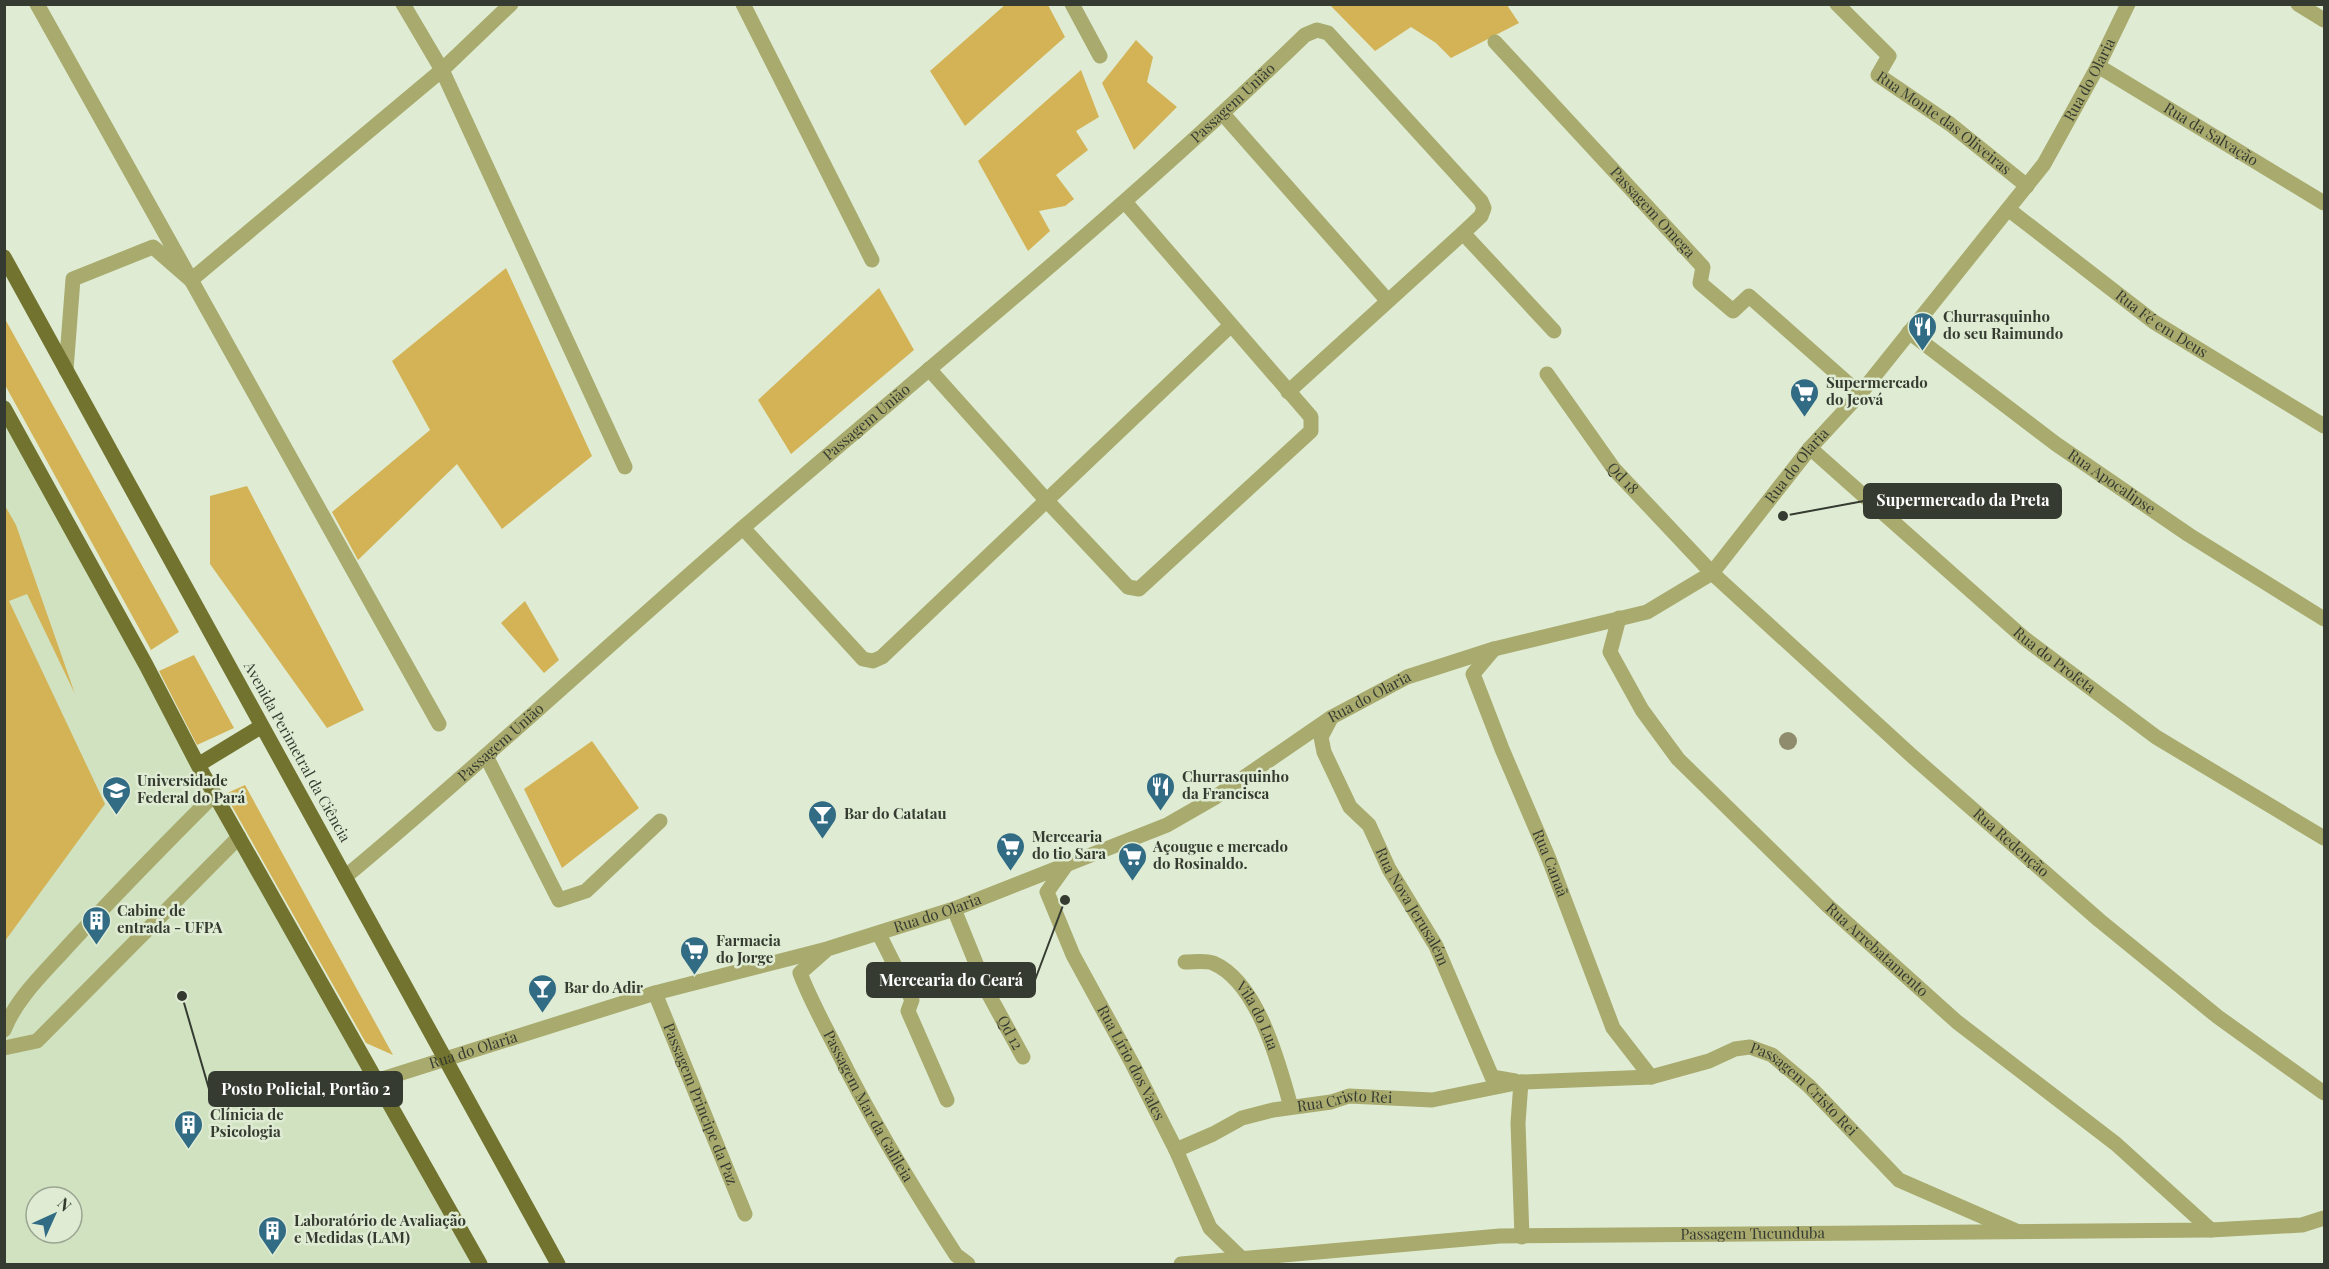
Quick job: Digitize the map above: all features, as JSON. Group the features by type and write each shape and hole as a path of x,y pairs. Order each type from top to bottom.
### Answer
{"main road":[{"name":"Avenida Perimetral da Ciência","path":"4,257 448,1060 558,1264"},
{"path":"4,408 146,665 198,765 480,1264"},
{"path":"198,765 262,726"}],"street":[{"path":"37,4 439,724"},
{"path":"403,4 442,70 625,467"},
{"path":"191,280 442,70 511,4"},
{"path":"743,4 872,260"},
{"path":"1072,4 1100,56"},
{"name":"Rua Monte das Oliveiras","path":"1837,4 1889,56 1878,75 1950,124 2027,186"},
{"name":"Rua do Olaria","path":"376,1081 655,993 827,949 954,909 1167,825 1214,798 1332,717 1407,677 1494,649 1647,612 1712,573 1810,448 1860,394 2044,164 2098,66 2128,4"},
{"path":"2298,4 2325,20"},
{"name":"Passagem União","path":"345,877 416,818 743,528 1125,202 1223,114 1305,34 1317,30 1328,33 1481,201 1484,208 1481,216 1463,233"},
{"name":"Passagem Omega","path":"1495,42 1703,267 1700,283 1733,311 1749,296 1860,394"},
{"name":"Rua da Salvação","path":"2098,66 2325,203"},
{"path":"1223,114 1387,300"},
{"path":"929,369 1047,501 1128,587 1139,589 1311,431 1311,417 1125,202"},
{"name":"Rua Fé em Deus","path":"2008,209 2154,322 2325,426"},
{"path":"1288,392 1463,233 1554,331"},
{"path":"66,370 73,279 153,247 191,280"},
{"path":"743,528 863,659 873,661 882,657 1230,326"},
{"name":"Rua Apocalipse","path":"1909,332 2056,444 2189,535 2325,619"},
{"name":"Qd 18","path":"1546,374 1614,469 1712,573"},
{"name":"Rua do Profeta","path":"1810,448 2024,638 2156,736 2325,837"},
{"name":"Rua Redenção","path":"1712,573 1912,756 2099,920 2218,1017 2325,1093"},
{"name":"Rua Arrebatamento","path":"1619,618 1611,652 1642,710 1678,759 1828,906 1957,1022 2116,1144 2211,1230"},
{"name":"Rua Canaã","path":"1494,649 1473,674 1502,749 1550,859 1613,1028 1650,1077"},
{"name":"Rua Nova Jerusalém","path":"1332,717 1321,737 1324,752 1350,807 1369,825 1389,869 1437,946 1492,1077 1521,1082"},
{"path":"486,756 559,900 586,891 660,821"},
{"path":"4,1030 10,1015 36,982 118,892 215,794"},
{"path":"4,1048 37,1041 239,837"},
{"name":"Rua Lírio dos Vales","path":"1066,864 1047,892 1073,954 1176,1150 1210,1228 1240,1257"},
{"name":"Qd 12","path":"954,909 988,993 1023,1058"},
{"path":"879,934 912,1000 908,1011 947,1100"},
{"name":"Passagem Mar da Galileia","path":"827,949 800,972 811,1001 865,1107 904,1174 956,1255 968,1264"},
{"name":"Vila do Lua","path":"1185,962 1213,963 1234,977 1250,999 1273,1046 1291,1107"},
{"name":"Passagem Principe da Paz","path":"655,993 745,1215"},
{"name":"Passagem Cristo Rei","path":"1521,1082 1650,1077 1709,1061 1735,1049 1750,1047 1772,1055 1809,1086 1899,1180 2022,1233"},
{"path":"1521,1082 1518,1123 1522,1237"},
{"name":"Rua Cristo Rei","path":"1176,1150 1242,1119 1291,1107 1331,1102 1350,1096 1432,1100 1521,1082"},
{"name":"Passagem Tucunduba","path":"1181,1264 1240,1257 1500,1236 2211,1230 2302,1225 2325,1218"}],"shaded area":[{"path":"1006,4 1048,5 1065,37 965,126 930,71"},
{"path":"1330,5 1507,5 1519,23 1451,58 1436,43 1411,27 1375,51"},
{"path":"1136,40 1153,57 1147,82 1177,107 1134,150 1102,83"},
{"path":"1081,70 1099,117 1076,131 1088,150 1056,175 1074,199 1065,206 1039,211 1050,231 1028,251 978,161"},
{"path":"506,268 592,456 502,529 457,464 358,560 332,512 430,430 392,361"},
{"path":"879,288 914,350 791,454 758,400"},
{"path":"5,319 179,632 151,650 5,385"},
{"name":"Universidade Federal do Pará","path":"4,408 480,1264 5,1264"},
{"path":"247,486 364,710 327,728 210,564 210,496"},
{"path":"4,504 16,525 75,694 27,594 9,601 105,804 5,941"},
{"path":"525,601 559,660 544,673 501,623"},
{"path":"194,655 234,728 197,745 159,671"},
{"path":"592,741 639,808 562,868 524,789"},
{"path":"245,785 393,1055 366,1043 225,794"}],"place":[{"name":"Churrasquinho do seu Raimundo","path":"1922,352"},
{"name":"Supermercado do Jeová","path":"1805,418"},
{"name":"Supermercado da Preta","path":"1783,516"},
{"name":"Churrasquinho da Francisca","path":"1161,812"},
{"name":"Universidade Federal do Pará","path":"116,816"},
{"name":"Bar do Catatau","path":"823,840"},
{"name":"Mercearia do tio Sara","path":"1011,872"},
{"name":"Açougue e mercado do Rosinaldo.","path":"1132,882"},
{"name":"Mercearia do Ceará","path":"1065,900"},
{"name":"Cabine de entrada - UFPA","path":"96,946"},
{"name":"Farmacia do Jorge","path":"695,976"},
{"name":"Posto Policial, Portão 2","path":"182,996"},
{"name":"Bar do Adir","path":"543,1014"},
{"name":"Clínicia de Psicologia","path":"189,1150"},
{"name":"Laboratório de Avaliação e Medidas (LAM)","path":"273,1256"}]}
